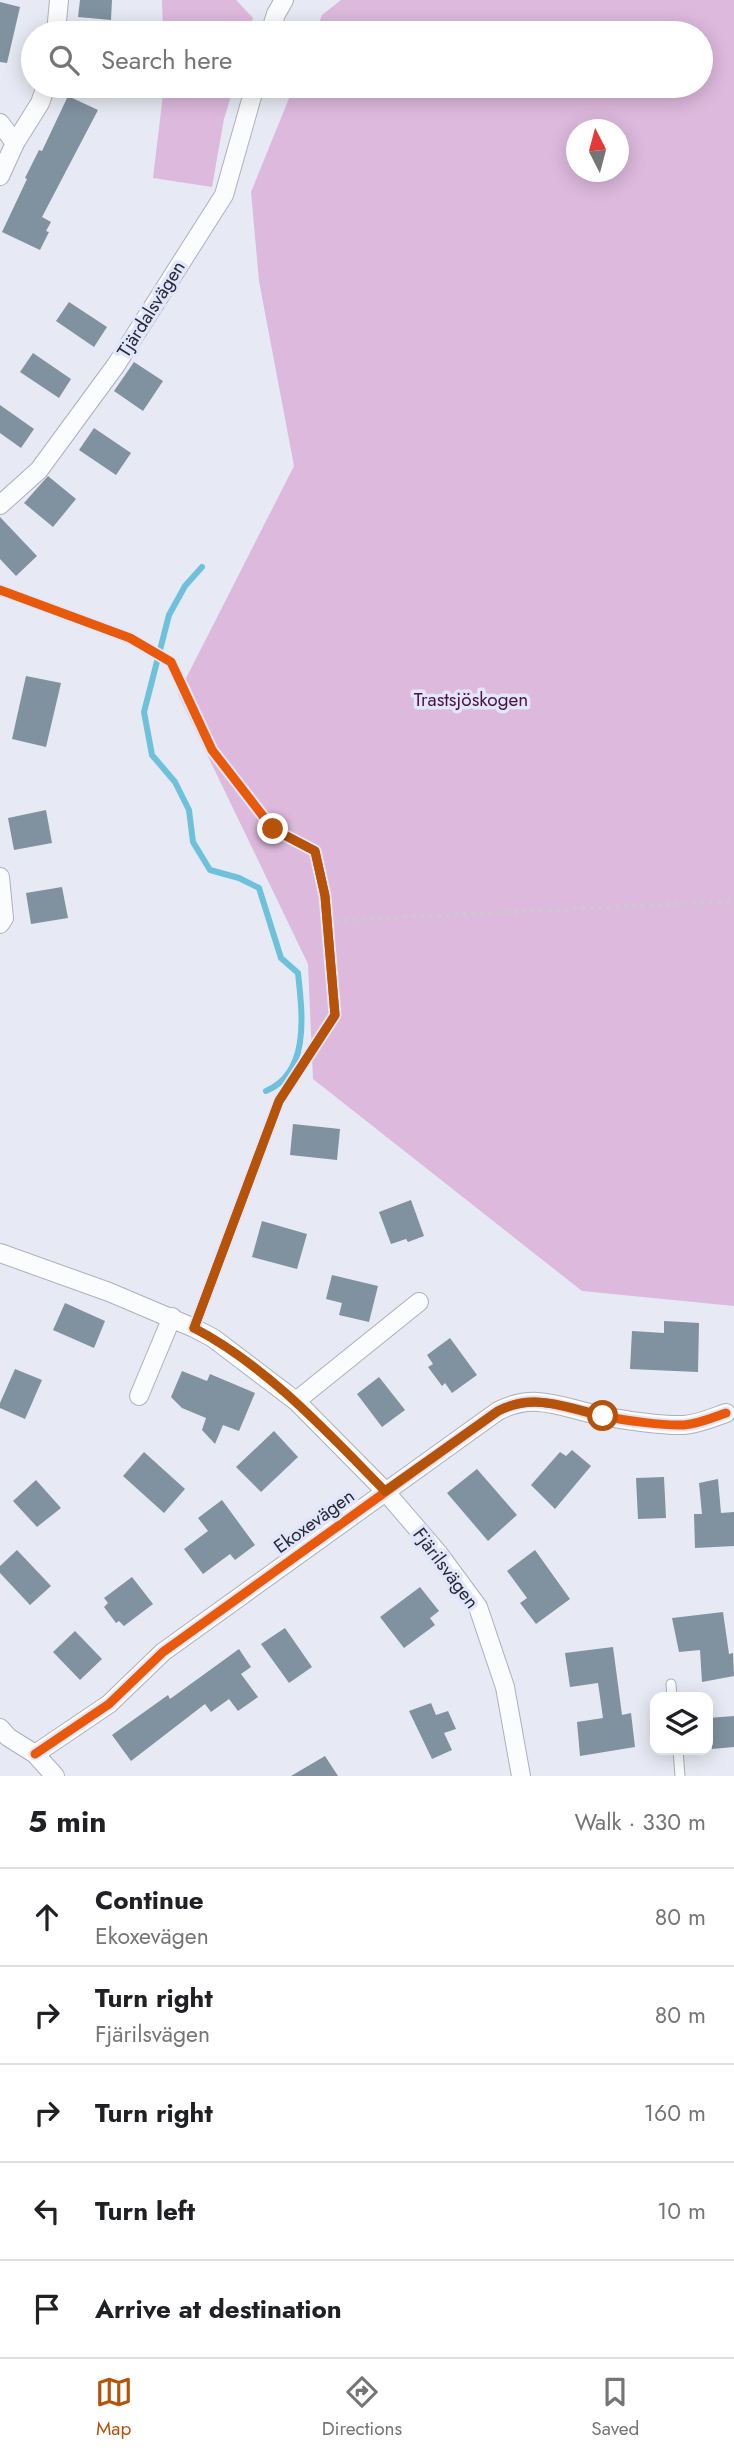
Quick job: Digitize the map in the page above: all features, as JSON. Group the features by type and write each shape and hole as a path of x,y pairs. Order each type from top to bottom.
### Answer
{"street":[{"path":"56,21 59,0"},
{"path":"274,21 284,0"},
{"path":"0,176 15,143 42,98"},
{"name":"Tjärdalsvägen","path":"3,497 39,470 116,365 224,195 252,98"},
{"path":"0,123 15,143"},
{"path":"0,877 4,918 0,924"},
{"name":"Fjärilsvägen","path":"0,1253 172,1317 213,1338 296,1401 385,1491 439,1554 478,1607 505,1687 521,1776"},
{"path":"296,1401 419,1302"},
{"path":"139,1395 172,1317"},
{"name":"Ekoxevägen","path":"35,1754 109,1704 163,1653 385,1491 511,1404 544,1402 603,1416 683,1425 726,1413"},
{"path":"3,1738 35,1754 55,1776"}],"lane":[{"path":"671,1684 672,1692"},
{"path":"678,1755 680,1776"}],"path":[{"path":"327,921 734,901"},
{"path":"326,909 328,935"}],"green space":[{"path":"162,0 236,0 253,18 252,21 163,21"},
{"name":"Trastsjöskogen","path":"341,0 734,0 734,1306 582,1291 313,1079 308,964 178,694 294,466 259,281 251,192 289,98 713,98 713,21 320,21 322,15"},
{"path":"163,98 230,98 212,187 153,178"}],"building":[{"path":"80,0 112,0 111,20 78,17"},
{"path":"0,2 20,7 7,63 0,62"},
{"path":"67,98 98,110 42,217 51,222 40,250 2,232 27,179 25,178 39,150 42,151"},
{"path":"69,302 107,327 94,347 56,321"},
{"path":"33,353 71,379 59,398 20,372"},
{"path":"134,362 163,381 143,411 114,391"},
{"path":"0,405 34,429 21,448 0,433"},
{"path":"94,428 131,453 116,475 79,450"},
{"path":"48,476 76,499 53,527 24,503"},
{"path":"0,517 37,556 16,576 0,559"},
{"path":"26,676 61,683 46,747 12,739"},
{"path":"46,810 52,843 14,850 8,818"},
{"path":"62,887 68,918 31,924 26,893"},
{"path":"293,1124 340,1129 337,1160 290,1155"},
{"path":"411,1200 424,1236 391,1244 379,1212"},
{"path":"262,1221 307,1234 297,1269 252,1257"},
{"path":"332,1275 378,1286 369,1322 339,1315 342,1303 326,1299"},
{"path":"65,1303 105,1321 94,1348 53,1330"},
{"path":"664,1321 699,1323 698,1372 630,1369 632,1331 664,1333"},
{"path":"450,1338 477,1375 452,1393 445,1383 442,1386 428,1367 433,1364 427,1355"},
{"path":"15,1369 42,1380 25,1419 0,1408"},
{"path":"182,1371 207,1381 210,1374 255,1393 239,1431 223,1425 215,1444 202,1430 206,1418 182,1408 171,1397"},
{"path":"379,1377 405,1410 382,1427 357,1394"},
{"path":"274,1431 298,1457 261,1492 236,1467"},
{"path":"572,1450 591,1466 555,1509 531,1485 560,1452 566,1456"},
{"path":"144,1452 185,1489 164,1513 123,1476"},
{"path":"477,1469 517,1515 488,1541 447,1493"},
{"path":"664,1477 666,1518 638,1519 636,1478"},
{"path":"718,1479 721,1513 734,1512 734,1546 695,1548 694,1514 702,1514 699,1483"},
{"path":"36,1480 61,1508 37,1527 13,1501"},
{"path":"222,1500 255,1545 235,1560 230,1554 203,1574 184,1549 208,1531 198,1518"},
{"path":"17,1550 51,1586 30,1605 0,1573 0,1566"},
{"path":"535,1550 570,1599 536,1624 520,1603 527,1598 507,1571"},
{"path":"132,1577 153,1604 124,1626 119,1621 116,1623 104,1607 108,1603 104,1598"},
{"path":"420,1587 439,1611 430,1618 435,1625 404,1648 380,1617"},
{"path":"723,1612 729,1654 733,1653 734,1676 702,1682 700,1650 679,1652 672,1618"},
{"path":"285,1628 312,1667 289,1683 261,1644"},
{"path":"75,1631 102,1659 80,1680 53,1652"},
{"path":"613,1647 622,1715 631,1713 635,1747 580,1756 577,1722 603,1718 598,1683 570,1687 565,1653"},
{"path":"239,1649 251,1667 241,1674 258,1697 238,1711 229,1699 211,1712 205,1704 131,1761 112,1735 168,1695 170,1699"},
{"path":"431,1703 436,1715 448,1711 456,1729 444,1733 452,1750 432,1759 409,1711"},
{"path":"734,1716 734,1747 713,1749 713,1718"},
{"path":"325,1756 338,1776 291,1776"}],"waterway":[{"path":"202,567 185,586 169,615 144,712 152,755 175,782 189,810 193,842 210,870 239,878 259,888 281,958 298,973 301,1022 297,1056 291,1070 280,1082 266,1091"}],"cycle path":[{"path":"0,590 130,638 171,662 212,750 273,829 315,851 325,896 335,1015 279,1101 194,1328"},
{"path":"35,1754 109,1704 163,1652 498,1411 525,1402 538,1402 611,1418 676,1425 694,1423 726,1413"}],"route":[{"path":"273,829 315,851 325,896 335,1015 279,1101 194,1328 213,1338 296,1401 385,1491 511,1404 544,1402 603,1416"}]}
